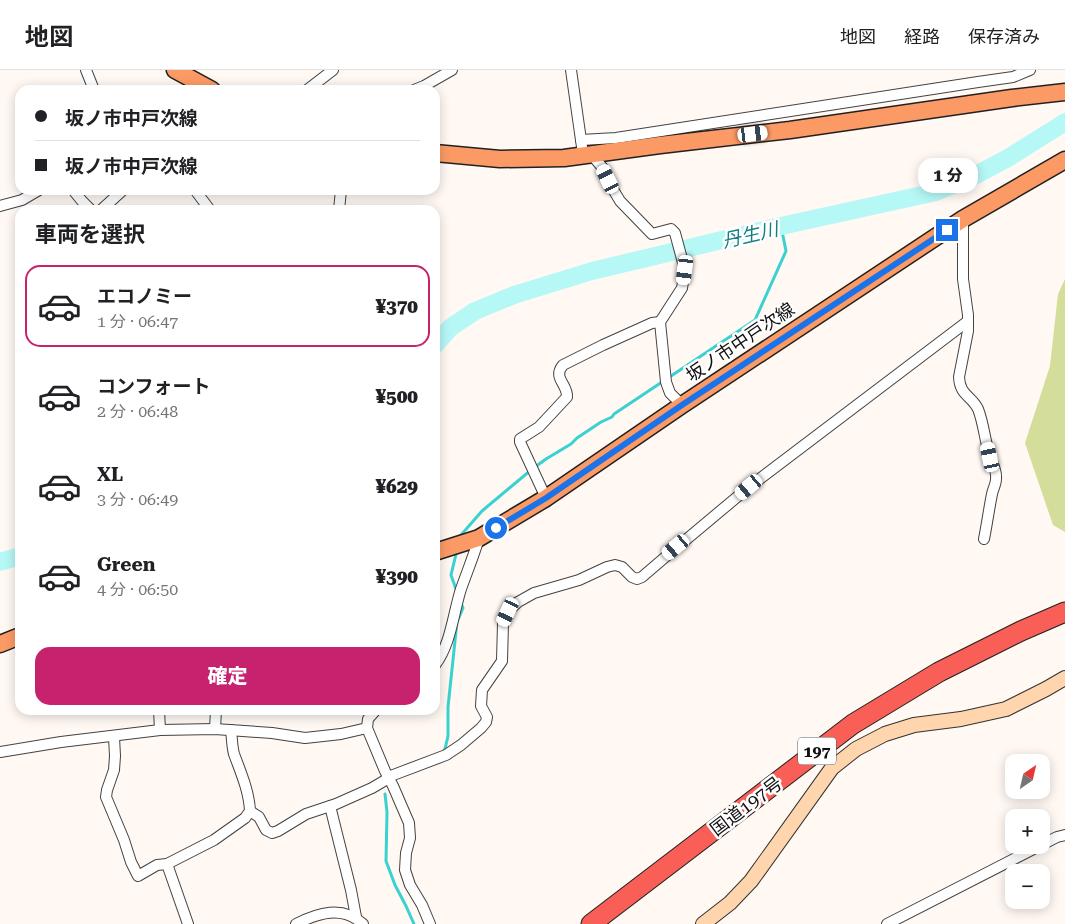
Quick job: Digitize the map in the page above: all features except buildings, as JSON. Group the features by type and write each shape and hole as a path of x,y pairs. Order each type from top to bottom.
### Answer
{"highway":[{"name":"国道197号","path":"591,924 853,724 939,672 1021,631 1065,612"}],"main road":[{"path":"175,70 203,85"},
{"path":"440,153 500,159 564,158 585,150 790,130 1039,94 1065,92"},
{"name":"坂ノ市中戸次線","path":"440,551 472,540 546,498 682,405 963,219 1065,160"},
{"path":"0,644 15,638"}],"street":[{"path":"86,70 92,85"},
{"path":"314,85 333,70"},
{"path":"426,85 452,70"},
{"path":"571,70 585,150 602,166 620,201 646,229 652,234 670,229 675,233 685,270 682,288 660,322 666,382 670,393 682,405"},
{"path":"585,150 616,138 1013,77 1030,70"},
{"path":"0,206 22,200 30,195"},
{"path":"77,195 86,205"},
{"path":"106,205 118,195"},
{"path":"963,219 963,279 968,331 959,377 963,392 977,408 997,479 984,539"},
{"path":"250,811 259,817 266,830 272,833 306,814 372,788 388,778 446,755 461,745 486,722 487,717 481,706 482,690 502,661 503,623 508,612 518,602 534,593 579,580 607,566 615,565 622,567 632,577 637,579 642,577 749,487 968,321"},
{"path":"546,498 520,439 539,427 567,397 568,392 558,375 559,370 562,366 603,345 652,323 660,322"},
{"path":"440,659 474,555 472,540"},
{"path":"704,924 730,903 751,881 832,768 856,749 885,734 914,725 962,719 1006,710 1065,678"},
{"path":"159,715 160,730"},
{"path":"215,729 216,715"},
{"path":"372,715 368,719 367,728 408,823 410,838 406,853 405,870 410,885 422,905 430,924"},
{"path":"0,752 61,742 160,730 215,729 272,733 305,738 341,734 367,728"},
{"path":"114,737 114,770 106,797 138,876 156,864 166,864 214,840 245,818 250,811 250,801 239,763 234,753 232,730"},
{"path":"330,806 359,921"},
{"path":"887,924 1065,835"},
{"path":"166,864 188,924"},
{"path":"296,924 310,917 332,912 347,914 359,921"}],"green space":[{"path":"1065,279 1065,532 1053,525 1025,443 1050,366 1058,294"}],"waterway":[{"name":"丹生川","path":"440,339 450,328 475,311 514,295 592,271 781,226 936,192 972,177 1008,158 1065,122"},
{"path":"460,539 461,535 482,511 531,470 755,320 786,251 781,226"},
{"path":"457,550 451,575 457,592"},
{"name":"丹生川","path":"0,562 15,558"},
{"path":"442,753 448,736 448,707 457,622 463,608 461,603"},
{"path":"385,794 387,812 386,861 395,885 414,924"}],"route":[{"path":"496,528 546,498 682,405 947,230"}]}
